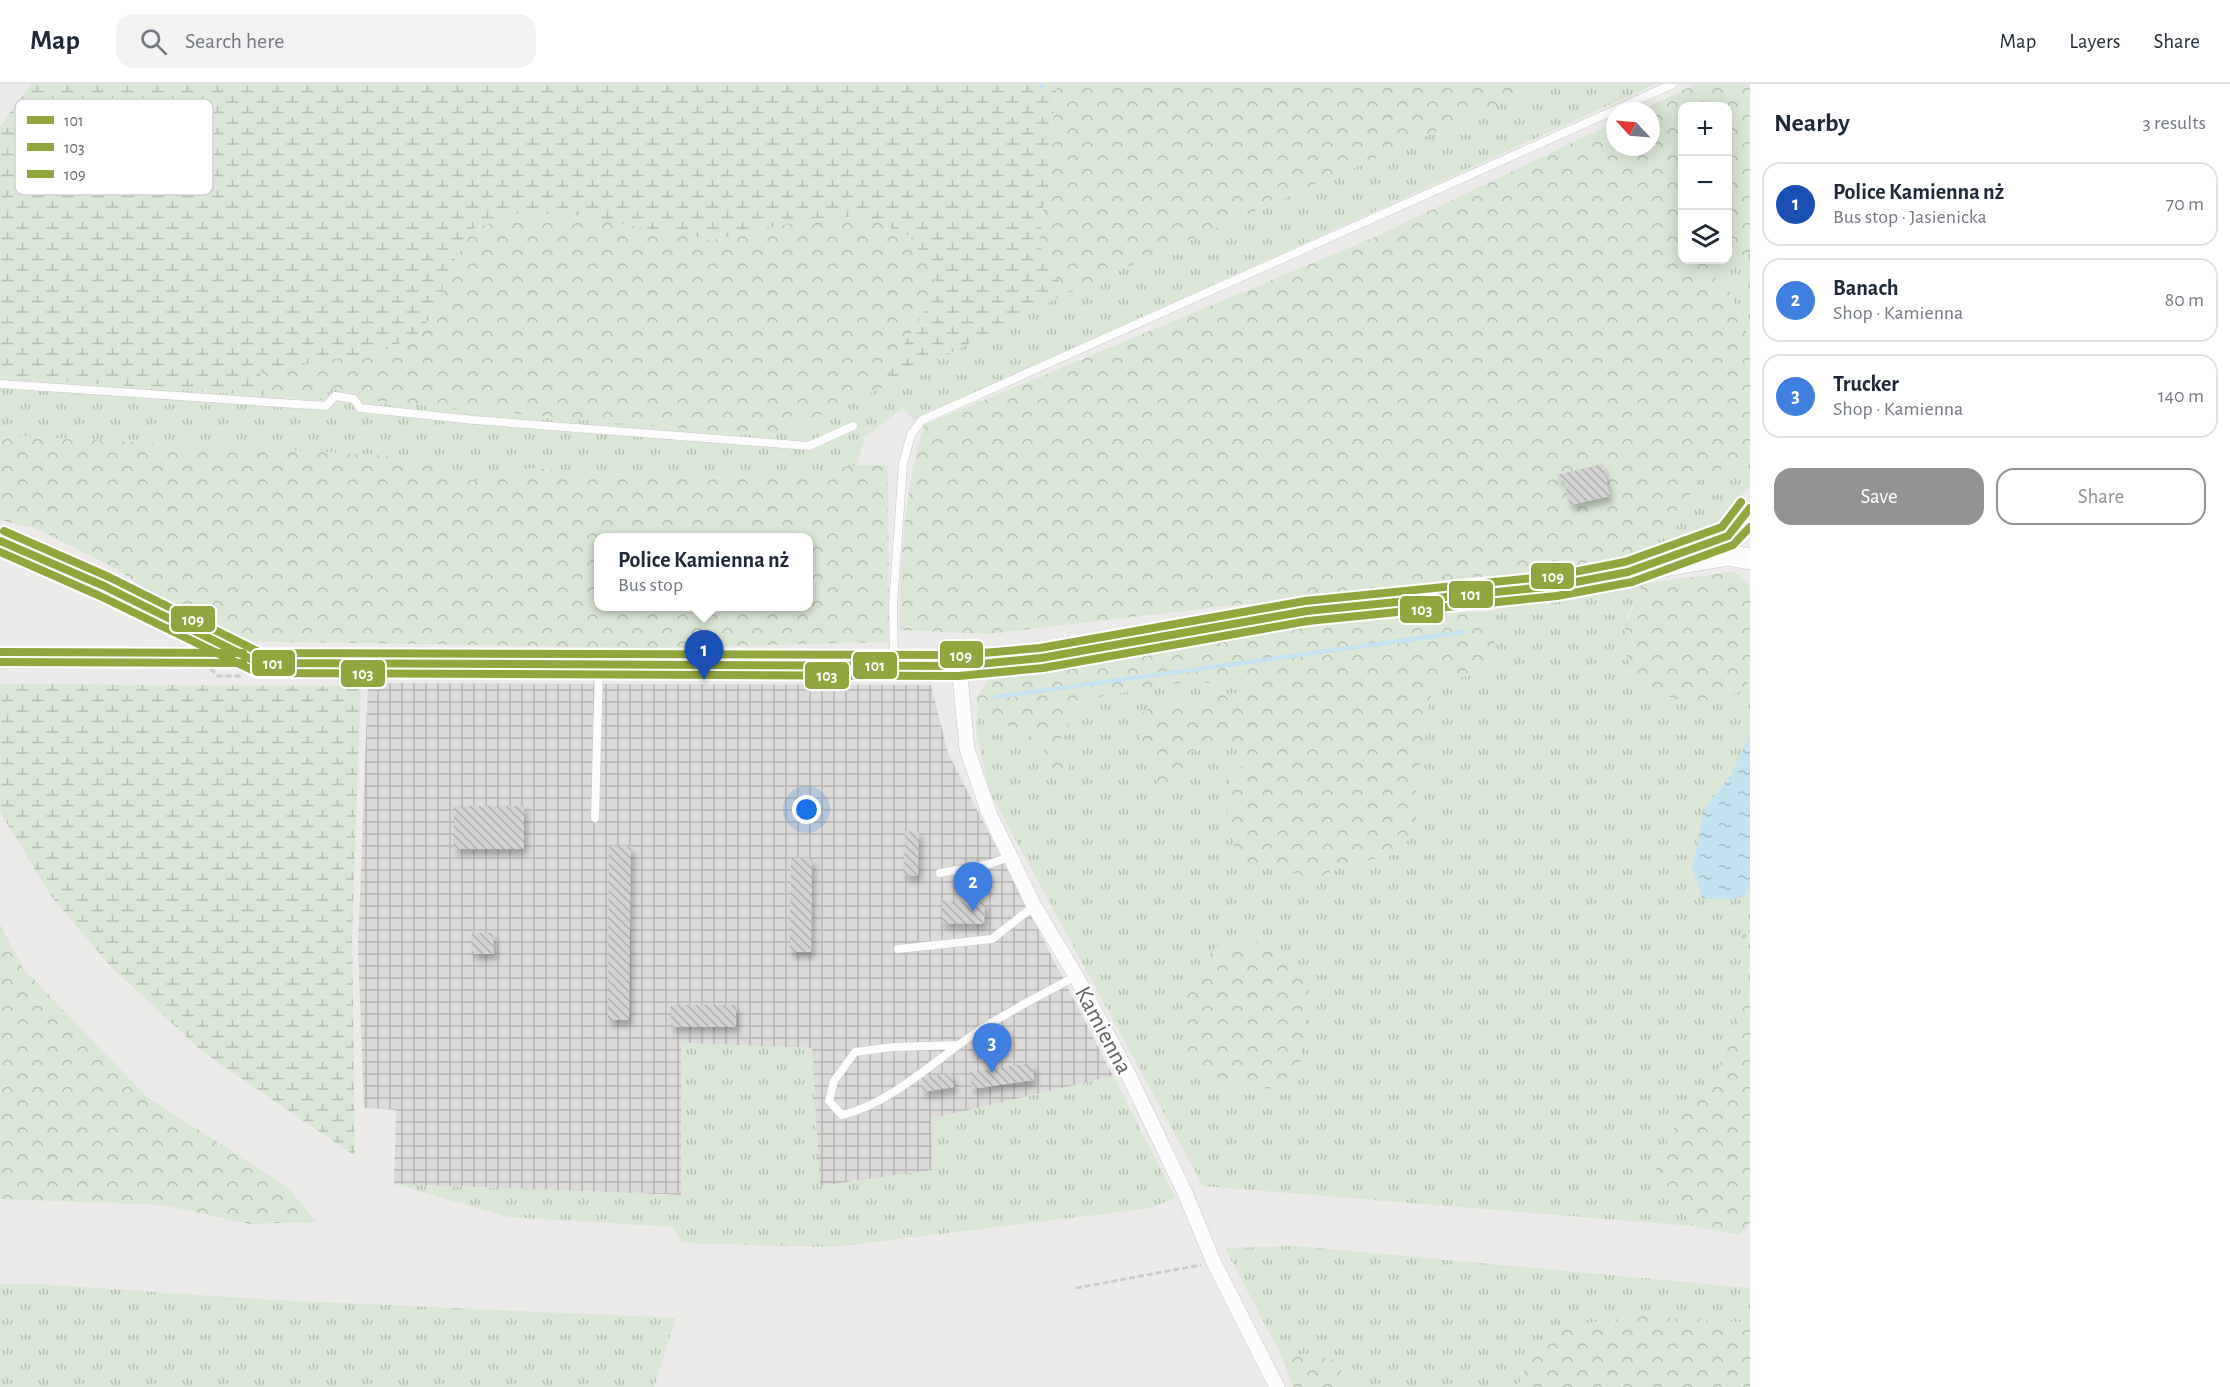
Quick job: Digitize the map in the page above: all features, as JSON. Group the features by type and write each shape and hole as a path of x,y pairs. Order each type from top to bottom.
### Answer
{"main road":[{"path":"1747,514 1742,542 1750,558"},
{"path":"1628,572 1728,536 1747,514"},
{"path":"0,541 104,586 259,663 959,666 1041,658 1307,611 1532,589 1728,555 1750,558"}],"street":[{"name":"Kamienna","path":"959,666 967,748 977,784 1008,857 1076,976 1128,1074 1185,1193 1214,1263 1277,1387"}],"lane":[{"path":"894,664 892,605 903,464 911,434 922,420 1673,84"},
{"path":"0,384 326,406 335,396 354,399 360,408 474,420 809,446 852,426"},
{"path":"595,818 599,663"},
{"path":"940,873 990,864 1008,857"},
{"path":"898,949 992,939 1034,906"},
{"path":"958,1046 893,1047 855,1052 834,1081 829,1101 842,1115 865,1110 958,1046 983,1028 1076,976"}],"path":[{"path":"1742,939 1750,931"},
{"path":"1076,1288 1214,1263"}],"shaded area":[{"path":"368,683 931,685 948,753 1113,1076 931,1119 933,1170 819,1186 812,1048 681,1043 681,1195 394,1184 396,1110 364,1108 358,949"}],"green space":[{"path":"31,84 1057,84 1039,245 1066,294 884,387 901,350 939,287 910,236 863,216 809,219 712,240 569,214 518,214 472,229 448,271 436,311 412,340 361,354 259,373 272,396 0,377 0,126 15,106 15,195 213,195 213,99 20,99"},
{"path":"1057,84 1545,84 1066,294 1039,246"},
{"path":"1545,84 1655,84 1615,102 1606,102 1606,106 914,420 903,408 865,437 857,465 793,474 682,479 531,468 476,482 417,457 0,435 0,377 321,400 331,388 355,390 364,400 754,435 790,429 884,387 1066,294"},
{"path":"1696,84 1750,84 1750,252 1732,260 1732,102 1678,102 1678,264 1724,264 1709,271 1731,293 1750,341 1750,445 1742,457 1704,477 1640,557 1558,570 1467,578 989,634 899,630 904,527 917,450 924,425 1375,237 1606,126 1606,156 1660,156 1660,102 1658,102"},
{"path":"518,214 569,214 712,240 809,219 863,216 910,236 939,287 901,350 884,387 790,429 754,435 364,400 355,390 331,388 321,400 272,396 258,373 361,354 412,340 436,311 448,271 472,229"},
{"path":"1750,252 1750,341 1731,293 1708,271 1723,264 1732,264 1732,260"},
{"path":"0,435 417,457 476,481 531,468 682,479 793,474 857,465 888,465 889,642 648,648 242,641 188,618 116,569 37,529 0,520"},
{"path":"1750,445 1750,487 1733,502 1723,519 1705,529 1698,538 1640,557 1704,477 1742,457"},
{"path":"1734,572 1748,583 1750,591 1750,677 1746,689 1718,701 1680,700 1636,688 1627,657 1625,634 1631,612 1646,583"},
{"path":"1646,583 1626,618 1746,689 1750,677 1750,989 1716,1073 1684,1106 1656,1168 1692,1226 1203,1186 989,791 976,730 978,706 991,717 1043,744 1047,771 1066,774 1069,757 1060,741 1083,700 1167,684 1243,682 1246,693 1224,694 1206,702 1157,703 1140,739 1156,763 1157,786 1182,779 1192,751 1207,747 1237,747 1250,761 1231,774 1227,809 1237,859 1315,879 1347,865 1400,853 1417,825 1416,794 1430,698 1445,678 1481,675 1497,649 1483,612"},
{"path":"1462,611 1483,612 1497,649 1481,675 1445,678 1430,698 1416,794 1417,825 1400,853 1347,865 1315,879 1237,860 1227,809 1231,774 1250,761 1237,747 1207,747 1192,751 1182,779 1168,792 1157,786 1156,763 1140,739 1141,714 1157,703 1206,702 1224,694 1245,693 1243,682 1167,684 1083,700 1060,741 1067,753 1069,764 1066,774 1058,776 1047,771 1043,744 991,717 978,706 976,698 988,681 1292,626"},
{"path":"0,684 361,686 352,934 355,1156 204,1053 112,968 51,896 0,812"},
{"path":"0,924 23,968 147,1097 286,1186 317,1222 249,1224 162,1205 0,1199"},
{"path":"1264,942 1306,981 1306,1019 1300,1065 1274,1089 1227,1085 1187,1053 1181,992 1216,946"},
{"path":"1750,989 1750,1222 1740,1235 1692,1226 1656,1168 1684,1106 1716,1073"},
{"path":"681,1043 812,1048 820,1186 933,1170 931,1119 1113,1076 1175,1197 1152,1208 833,1247 681,1243 673,1227 508,1217 394,1184 681,1195"},
{"path":"1297,1246 1750,1288 1750,1323 1643,1316 1555,1327 1529,1352 1521,1381 1515,1387 1350,1387 1346,1385 1342,1368 1310,1354 1282,1357 1225,1248"},
{"path":"0,1284 40,1284 256,1299 676,1318 654,1387 0,1387"},
{"path":"1643,1316 1750,1323 1750,1387 1515,1387 1521,1381 1529,1352 1555,1327"},
{"path":"1310,1354 1335,1362 1341,1370 1346,1385 1350,1387 1293,1387 1282,1357"}],"water":[{"path":"1750,734 1749,894 1731,900 1702,898 1692,868 1704,809 1731,775"}],"building":[{"path":"1602,464 1610,496 1570,505 1564,479 1558,480 1557,475"},
{"path":"454,806 524,806 524,849 454,849"},
{"path":"905,831 919,832 918,876 904,875"},
{"path":"609,846 631,846 629,1020 608,1020"},
{"path":"791,858 812,858 811,952 790,952"},
{"path":"942,901 985,902 984,924 942,923"},
{"path":"472,933 493,933 494,954 472,954"},
{"path":"671,1005 736,1005 736,1027 671,1027"},
{"path":"1032,1063 1034,1080 972,1089 970,1072"},
{"path":"951,1073 954,1087 923,1092 921,1078"}],"waterway":[{"path":"996,697 1464,632"}],"transit line":[{"name":"109","path":"4,531 109,577 261,653 959,655 1040,648 1305,601 1553,576 1625,562 1722,527 1741,502"},
{"name":"101","path":"0,541 104,586 259,663 959,666 1041,658 1307,611 1555,586 1628,572 1728,536 1750,508"},
{"name":"103","path":"0,552 100,596 258,673 959,676 1043,668 1308,621 1557,596 1632,582 1733,545 1750,527"},
{"name":"109","path":"0,652 243,653"},
{"name":"101","path":"0,662 243,663"}],"place":[{"name":"Police Kamienna nż","path":"704,680"},
{"name":"Banach","path":"973,912"},
{"name":"Trucker","path":"992,1073"}]}
